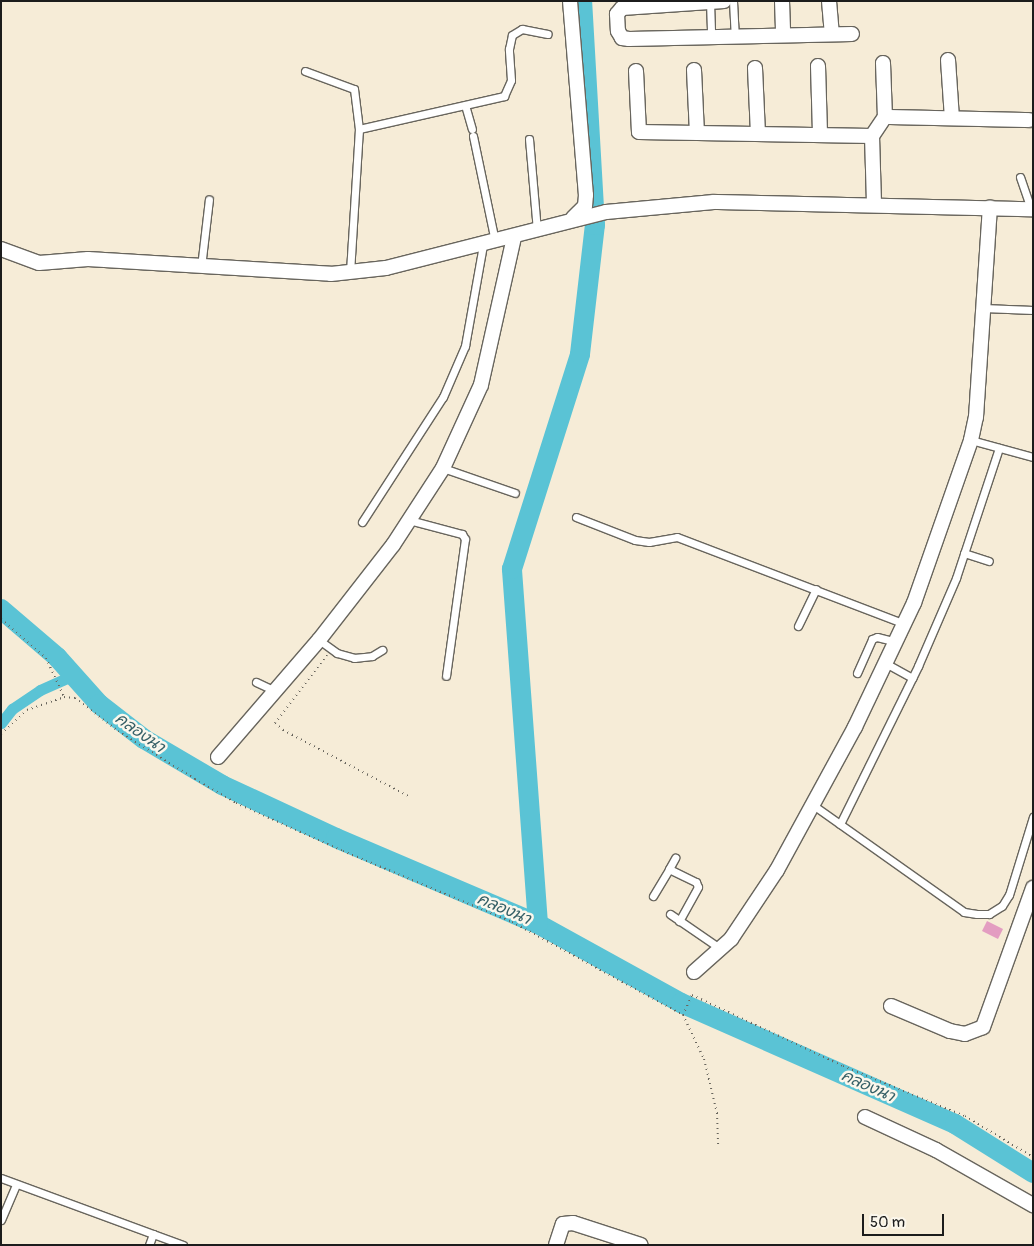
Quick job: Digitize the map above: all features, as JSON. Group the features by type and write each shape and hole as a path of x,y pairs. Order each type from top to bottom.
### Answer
{"street":[{"path":"570,1 586,195 585,206 574,219"},
{"path":"782,1 782,35"},
{"path":"829,1 832,34"},
{"path":"717,2 625,7 617,14 622,38 852,34"},
{"path":"948,60 952,118"},
{"path":"874,205 872,136 885,118 883,63"},
{"path":"818,66 820,134"},
{"path":"755,68 758,134"},
{"path":"694,70 697,133"},
{"path":"636,71 639,132 872,136"},
{"path":"885,118 1028,120"},
{"path":"1,249 39,263 88,259 200,267 350,272 386,268 514,237 574,219 606,212 714,202 1032,209"},
{"path":"694,972 722,949 777,870 814,805 906,624 971,440 990,207"},
{"path":"218,757 320,640 409,520 443,468 481,385 514,237"},
{"path":"891,1006 950,1031 965,1034 983,1027 1033,888"},
{"path":"865,1117 936,1150 1033,1205"},
{"path":"556,1245 563,1224 573,1223 641,1245"}],"lane":[{"path":"733,1 735,36"},
{"path":"711,37 717,2"},
{"path":"359,129 495,99 509,90 510,38 515,31 522,29 548,34"},
{"path":"305,72 354,89 359,129 350,272"},
{"path":"362,522 446,389 465,346 489,243 466,104"},
{"path":"528,139 537,231"},
{"path":"1020,176 1032,209"},
{"path":"200,267 208,198"},
{"path":"983,308 1033,310"},
{"path":"971,440 1033,457"},
{"path":"840,824 912,678 964,553 999,448"},
{"path":"443,468 515,493"},
{"path":"576,518 635,540 649,542 678,538 906,624"},
{"path":"409,520 462,534 465,539 446,676"},
{"path":"964,553 989,561"},
{"path":"798,626 816,589"},
{"path":"857,673 872,640 877,637 898,642"},
{"path":"320,640 331,649 354,658 372,656 382,650"},
{"path":"887,664 912,678"},
{"path":"256,682 275,692"},
{"path":"814,805 964,912 977,914 989,914 1002,906 1009,895 1033,817"},
{"path":"654,896 675,858"},
{"path":"669,869 697,884 679,921"},
{"path":"670,914 722,949"},
{"path":"1,1178 182,1245"},
{"path":"1,1220 16,1184"},
{"path":"148,1245 153,1234"}],"path":[{"path":"1,619 46,658 64,697"},
{"path":"331,649 275,723 283,730 410,797"},
{"path":"1,734 27,710 64,697 75,698 151,753 236,803 512,922 683,1015 704,1058 717,1113 718,1147"},
{"path":"683,1015 692,995 843,1066 965,1116 1033,1157"}],"building":[{"path":"987,921 1003,929 998,939 982,931"}],"waterway":[{"path":"538,924 512,569 580,354 595,225 582,1"},
{"name":"คลองนา","path":"1,609 57,657 99,704 144,739 222,785 336,838 538,924 681,1003 955,1124 1033,1173"},
{"path":"1,723 12,709 40,690 73,675"}]}
